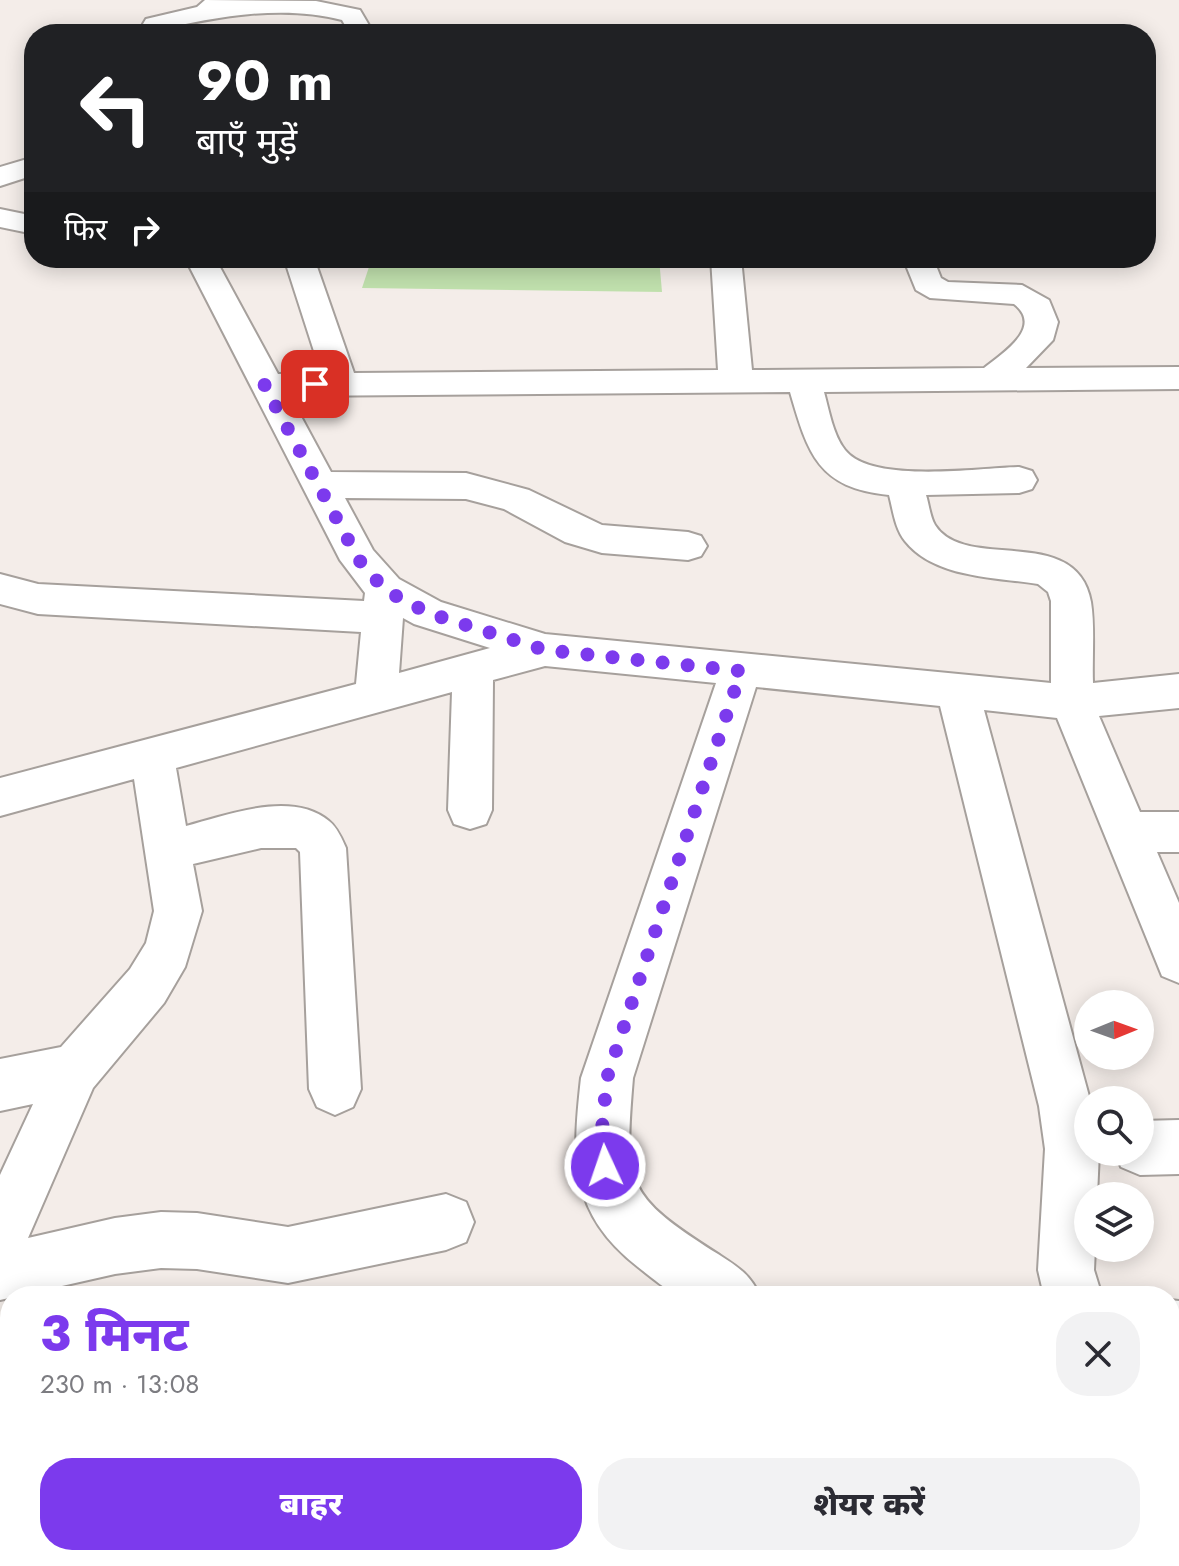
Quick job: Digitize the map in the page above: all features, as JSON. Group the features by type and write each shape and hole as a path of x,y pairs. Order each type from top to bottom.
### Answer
{"street":[{"path":"154,19 212,6 303,6 351,15 356,24"},
{"path":"0,177 24,169"},
{"path":"0,218 24,223"},
{"path":"202,268 384,603 376,695"},
{"path":"302,268 341,384"},
{"path":"727,268 736,382"},
{"path":"922,268 927,283 941,291 1022,295 1038,307 1042,322 1037,340 991,381"},
{"path":"264,385 1179,378"},
{"path":"804,382 827,454 837,467 871,482 1019,480"},
{"path":"904,483 918,531 932,545 953,556 1048,571 1064,583 1071,601 1072,702 1179,960"},
{"path":"318,485 466,486 516,499 578,532 602,539 688,546"},
{"path":"0,589 38,599 274,614 384,603 428,613 545,650 958,693 1072,702 1179,691"},
{"path":"0,797 545,650"},
{"path":"470,810 473,669"},
{"path":"717,1286 628,1223 609,1193 601,1139 607,1078 741,671"},
{"path":"958,693 1074,1128"},
{"path":"0,1237 75,1070 147,986 168,951 178,911 152,756"},
{"path":"167,851 270,827 295,828 313,834 323,848 335,1089"},
{"path":"1126,832 1179,832"},
{"path":"0,1085 75,1070"},
{"path":"1154,1148 1179,1147"},
{"path":"1070,1286 1066,1270 1078,1166"},
{"path":"0,1272 148,1241 216,1242 266,1255 288,1255 446,1222"}],"green space":[{"path":"369,268 660,268 662,292 362,288"}],"route":[{"path":"315,384 264,385 359,560 385,590 428,613 545,650 741,671 607,1078 601,1139 605,1166"}]}
